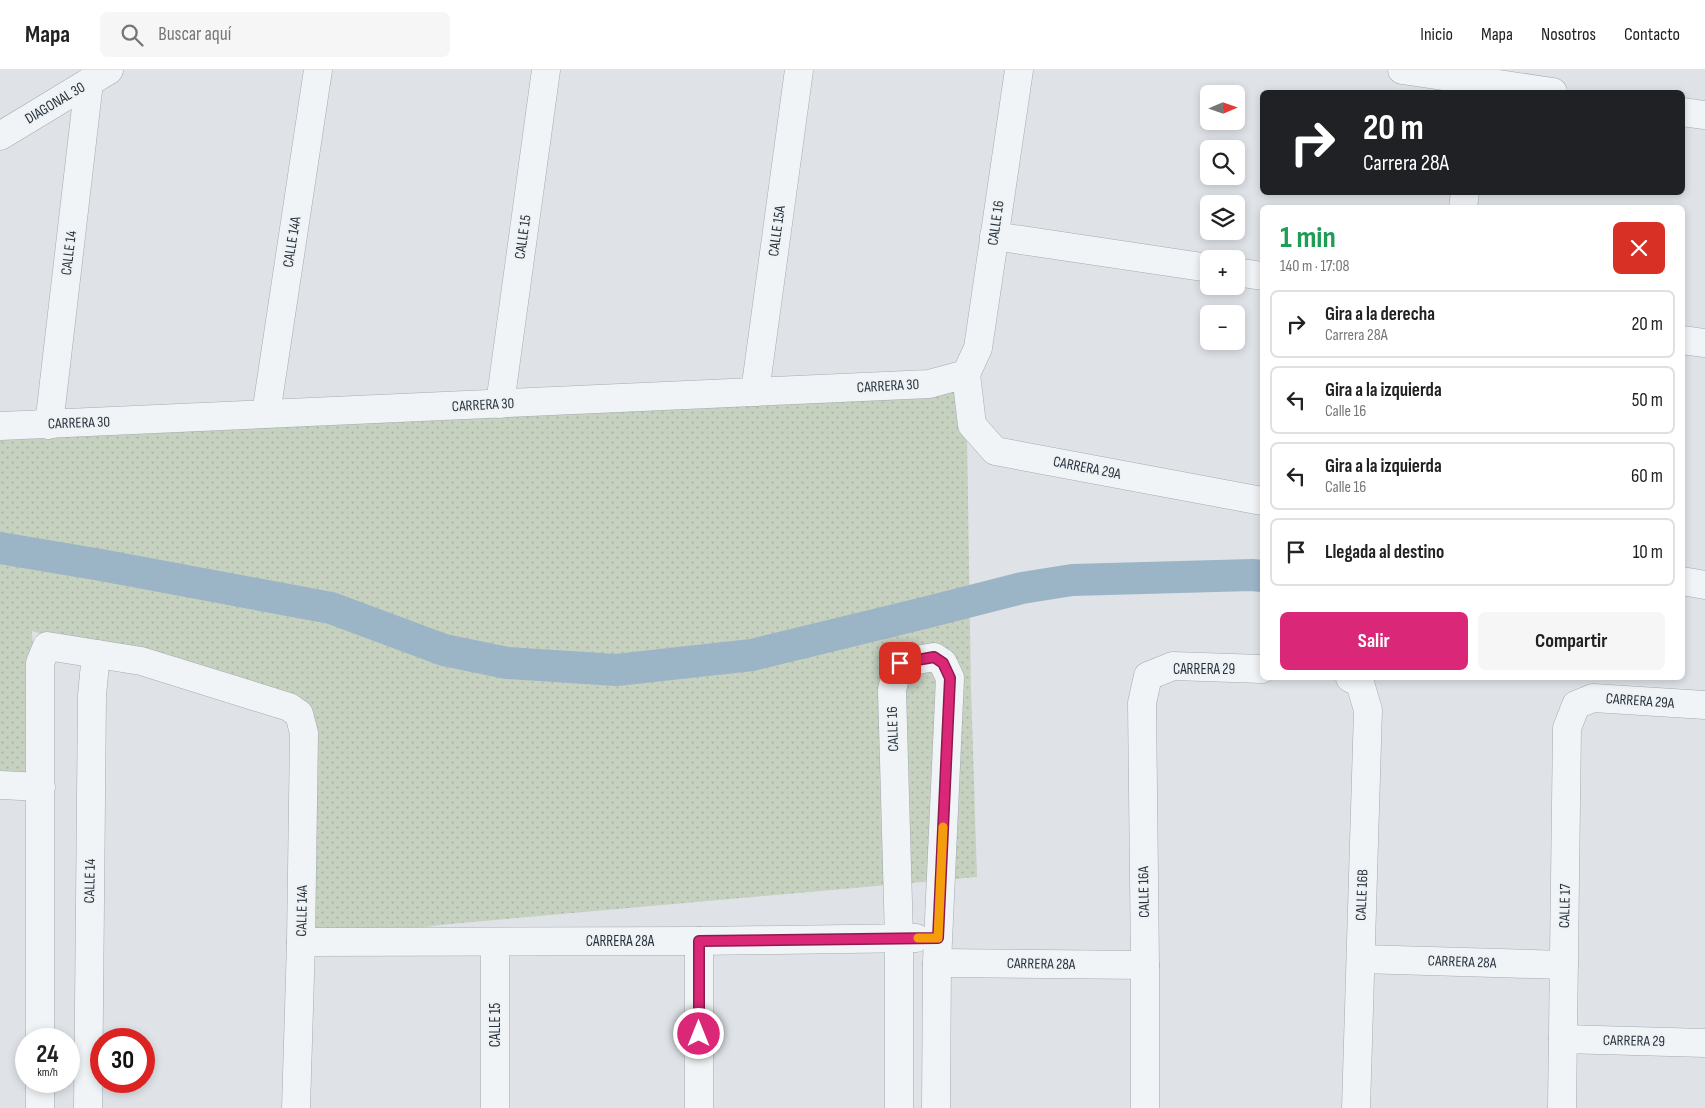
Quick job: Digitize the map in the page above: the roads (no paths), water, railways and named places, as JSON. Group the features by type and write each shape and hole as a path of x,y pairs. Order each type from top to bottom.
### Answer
{"street":[{"name":"CALLE 14A","path":"266,414 318,70"},
{"name":"CALLE 15","path":"500,404 546,70"},
{"name":"CALLE 15A","path":"755,392 799,70"},
{"name":"CALLE 16","path":"966,374 978,348 1019,70"},
{"path":"1402,70 1539,90"},
{"name":"DIAGONAL 30","path":"0,136 99,76"},
{"name":"CALLE 14","path":"49,424 99,76"},
{"path":"1685,112 1705,115"},
{"path":"994,236 1200,267"},
{"path":"1245,273 1260,276"},
{"path":"1685,340 1705,343"},
{"name":"CARRERA 30","path":"0,426 929,384 966,374"},
{"name":"CARRERA 29A","path":"966,374 972,425 994,451 1260,501"},
{"path":"1685,582 1705,585"},
{"path":"40,1028 40,663 47,646 96,654"},
{"name":"CALLE 14A","path":"96,654 141,661 289,707 299,714 304,733 302,942 296,1108"},
{"name":"CALLE 14","path":"88,1108 92,695 96,654"},
{"name":"CALLE 16","path":"899,1108 899,938 892,690 900,663 934,657 943,663 950,678 937,950 936,1108"},
{"name":"CARRERA 29","path":"1148,676 1173,666 1260,670"},
{"name":"CALLE 16A","path":"1145,1108 1142,703 1148,676"},
{"name":"CALLE 16B","path":"1355,680 1368,710 1356,1108"},
{"name":"CARRERA 29A","path":"1576,705 1593,698 1705,705"},
{"name":"CALLE 17","path":"1562,1108 1567,728 1576,705"},
{"path":"0,785 41,787"},
{"name":"CARRERA 28A","path":"302,942 699,941 899,938 937,950 1145,965"},
{"path":"699,941 699,1108"},
{"name":"CALLE 15","path":"495,942 495,1108"},
{"name":"CARRERA 28A","path":"1360,960 1564,965"},
{"name":"CARRERA 29","path":"1563,1039 1705,1042"},
{"path":"40,1093 40,1108"}],"waterway":[{"path":"0,548 331,608 444,650 507,663 616,670 752,655 1022,588 1072,580 1260,576"}]}
